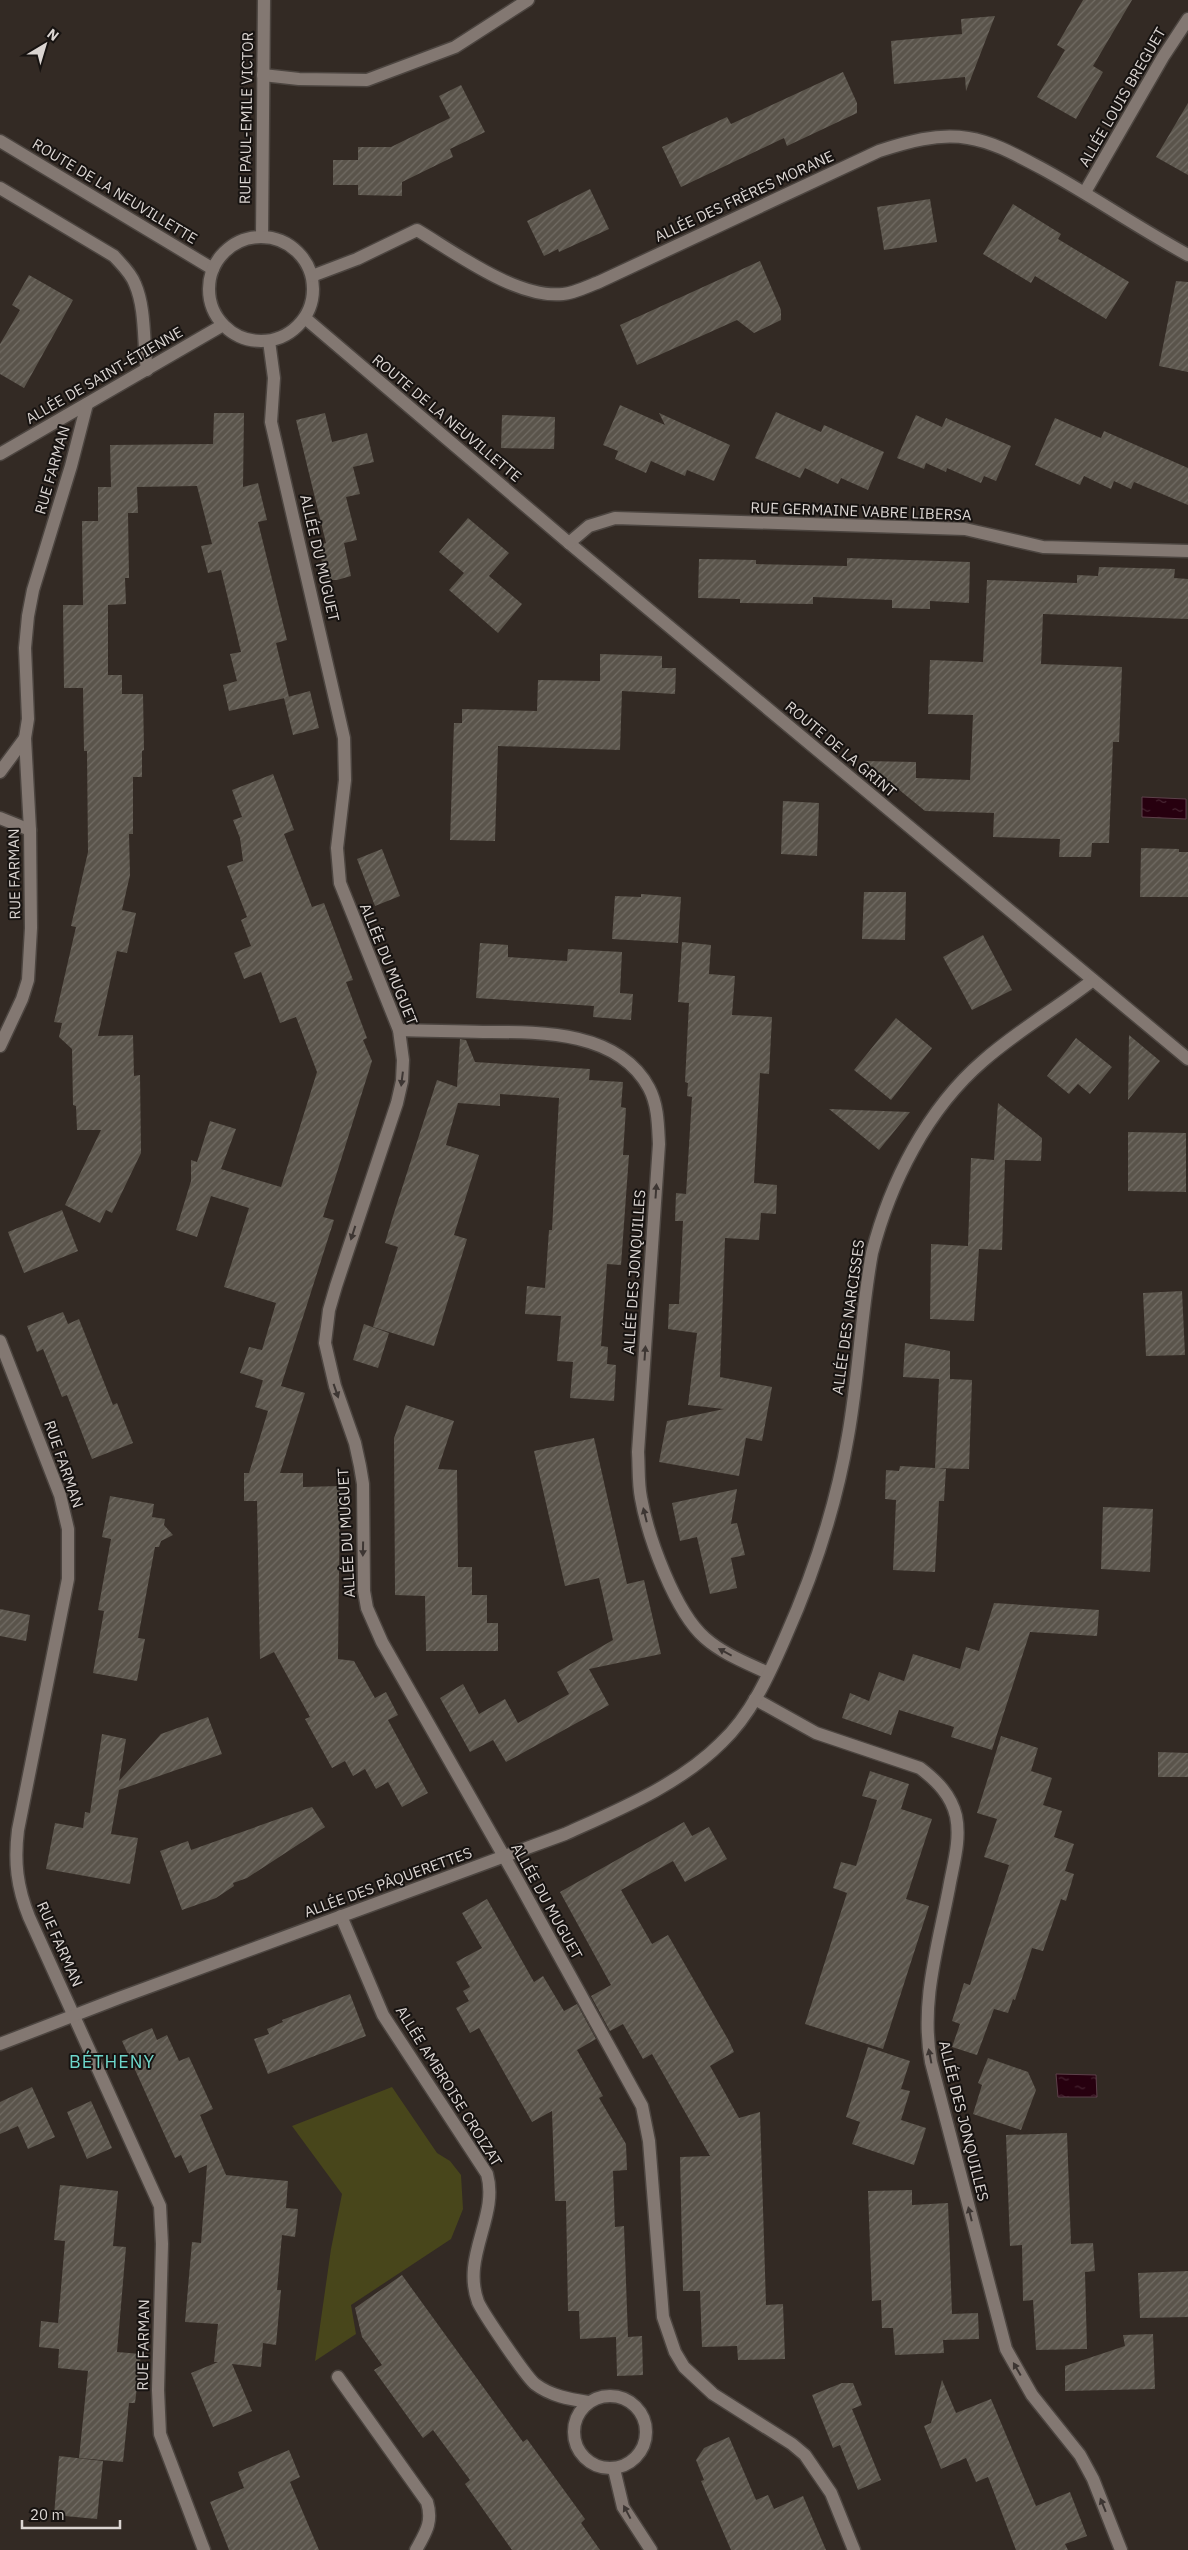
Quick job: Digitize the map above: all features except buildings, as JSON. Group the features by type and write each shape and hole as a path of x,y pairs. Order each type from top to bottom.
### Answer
{"street":[{"name":"RUE PAUL-EMILE VICTOR","path":"262,237 264,0"},
{"path":"263,75 299,79 367,80 456,47 528,0"},
{"name":"ALLÉE LOUIS BREGUET","path":"1085,192 1163,57 1188,19"},
{"name":"ALLÉE DES FRÈRES MORANE","path":"312,276 357,260 417,230 520,287 545,295 565,294 599,282 878,151 909,141 938,137 967,138 1014,154 1085,192 1188,255"},
{"name":"ROUTE DE LA NEUVILLETTE","path":"0,142 213,268"},
{"path":"0,188 114,256 128,271 136,285 141,308 147,370"},
{"path":"251,237 262,237 270,237 289,244 304,258 312,276 313,298 305,318 289,333 269,341 244,338 223,325 212,308 208,288 213,268 222,254 235,243 251,237"},
{"name":"ROUTE DE LA NEUVILLETTE","path":"305,318 569,543"},
{"name":"ALLÉE DE SAINT-ÉTIENNE","path":"0,454 223,325"},
{"name":"ALLÉE DU MUGUET","path":"269,341 274,378 270,422 344,738 345,780 337,848 340,882 399,1030 404,1060 402,1081 329,1310 325,1343 335,1386 355,1443 360,1466 363,1507 362,1574 367,1608 382,1642 505,1858 642,2106 649,2141 663,2317 674,2352 684,2366 713,2394 792,2444 810,2460 831,2493 854,2550"},
{"name":"RUE FARMAN","path":"0,1046 22,999 28,980 31,928 30,830 25,738 28,719 26,648 28,616 33,590 71,466 87,404"},
{"name":"RUE GERMAINE VABRE LIBERSA","path":"569,543 589,526 615,518 965,529 1044,547 1188,551"},
{"name":"ROUTE DE LA GRINT","path":"569,543 1188,1059"},
{"path":"0,772 25,738"},
{"path":"0,818 30,830"},
{"name":"ALLÉE DES NARCISSES","path":"755,1699 803,1598 829,1519 848,1435 872,1252 878,1227 898,1179 934,1117 953,1092 982,1062 1093,980"},
{"name":"ALLÉE DES JONQUILLES","path":"399,1030 533,1032 576,1038 596,1044 614,1054 631,1066 648,1087 654,1102 659,1144 638,1452 641,1498 654,1543 686,1616 695,1629 719,1649 768,1673"},
{"name":"RUE FARMAN","path":"0,1342 53,1474 68,1529 68,1579 15,1852 20,1895 160,2206 162,2244 158,2390 160,2434 204,2550"},
{"name":"ALLÉE DES JONQUILLES","path":"755,1699 816,1733 920,1768 933,1778 950,1801 956,1815 957,1844 928,1996 926,2028 931,2062 1006,2349 1032,2395 1080,2455 1093,2479 1121,2550"},
{"name":"ALLÉE DES PÂQUERETTES","path":"0,2044 341,1916 505,1858 618,1810 664,1785 720,1745 736,1728 755,1699"},
{"name":"ALLÉE AMBROISE CROIZAT","path":"341,1916 383,2015 487,2174 490,2184 488,2210 474,2266 474,2283 478,2302 533,2383 559,2397 588,2402 602,2396 617,2396 630,2402 641,2412 646,2426 646,2441 640,2454 629,2464 614,2469"},
{"path":"338,2377 427,2502 431,2516 429,2526 416,2550"},
{"path":"588,2402 580,2411 575,2422 573,2434 576,2446 582,2456 591,2464 614,2469 624,2507 651,2550"}],"shaded area":[{"path":"392,2087 437,2153 450,2161 461,2175 463,2209 451,2239 351,2305 356,2334 315,2361 331,2249 342,2194 292,2126"}],"water":[{"path":"1142,797 1186,799 1186,819 1142,817"},
{"path":"1056,2074 1096,2075 1097,2097 1058,2097"}],"district":[{"name":"BÉTHENY","path":"112,2061"}]}
